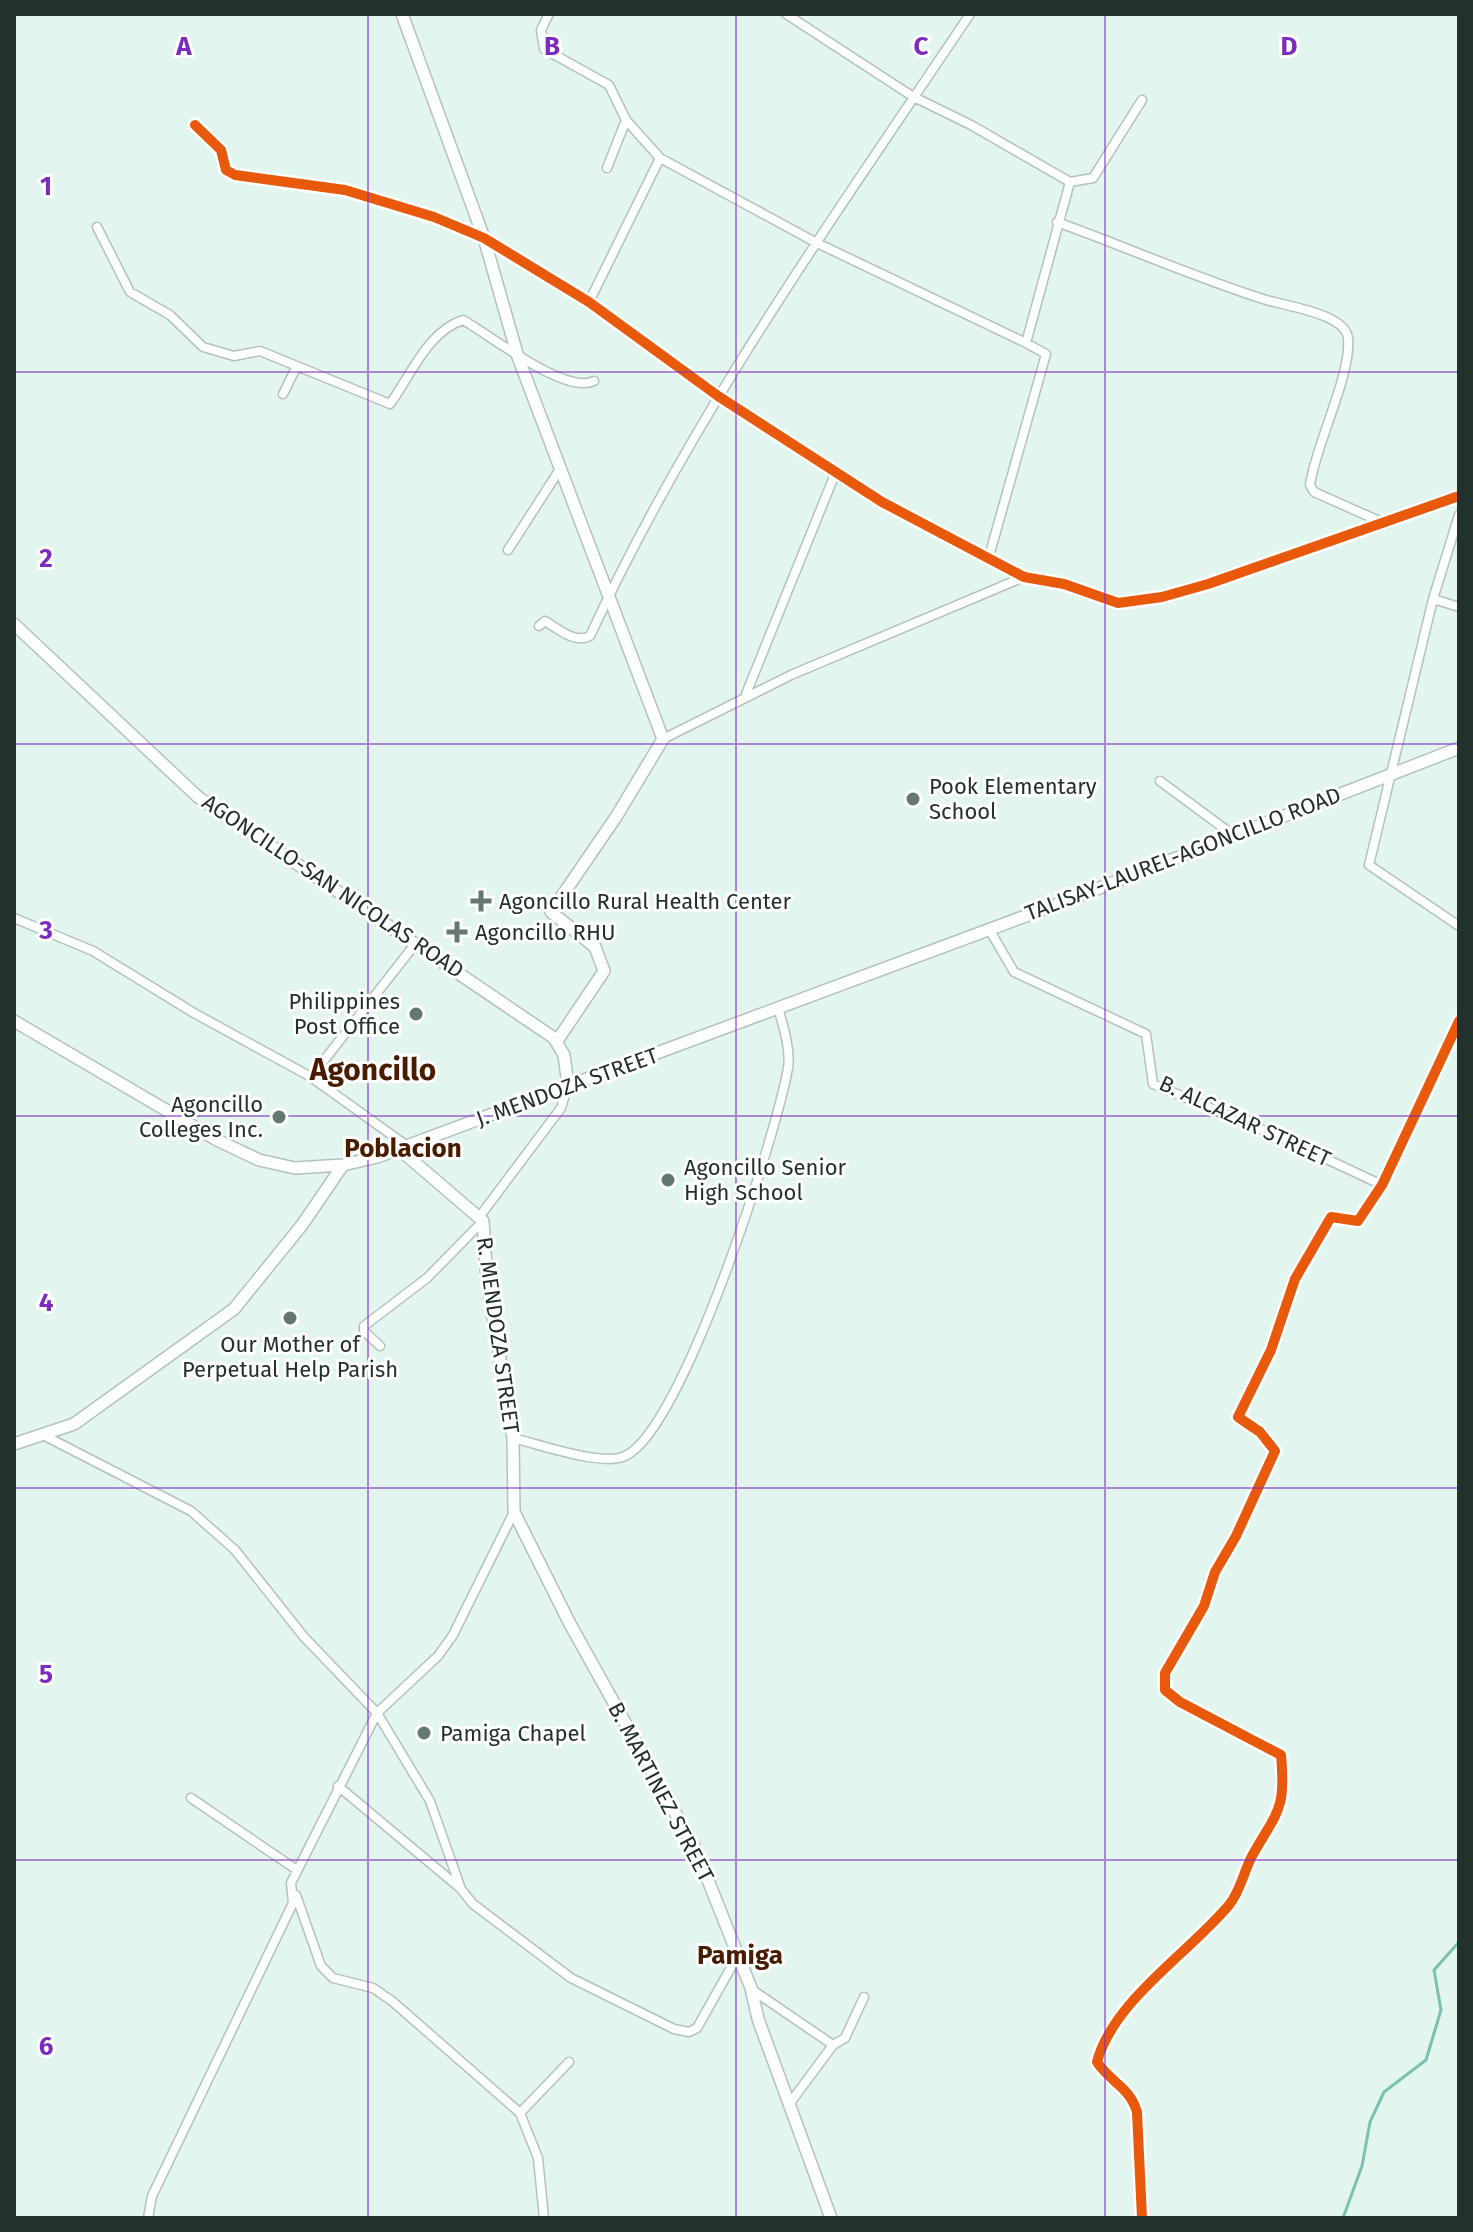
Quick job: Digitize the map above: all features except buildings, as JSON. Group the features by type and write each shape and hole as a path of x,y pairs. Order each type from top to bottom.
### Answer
{"street":[{"path":"402,14 484,238 518,357 663,739"},
{"path":"549,14 541,30 544,49 609,85 626,120 660,158 815,242 1046,354 988,560"},
{"path":"786,14 912,96 971,125 1070,182 1093,178 1142,100"},
{"path":"539,626 545,621 584,640 590,636 718,396 815,242 970,14"},
{"path":"607,168 626,120"},
{"path":"195,125 221,150 226,170 235,175 345,190 434,217 484,238 589,302 718,396 835,474 1024,577 1064,584 1118,603 1148,599 1208,584 1459,496"},
{"path":"589,302 660,158"},
{"path":"1026,343 1070,182"},
{"path":"1057,222 1264,300 1326,316 1345,328 1348,339 1342,376 1310,485 1314,492 1386,524"},
{"path":"97,227 130,292 170,315 203,347 234,356 260,351 390,404 436,337 448,325 463,320 518,357 580,384 594,381"},
{"path":"283,394 296,368"},
{"path":"508,550 560,469"},
{"path":"746,695 835,474"},
{"path":"1459,515 1433,599 1369,865 1459,926"},
{"path":"380,1346 364,1331 364,1326 427,1278 481,1219 561,1108 568,1085 564,1055 557,1041 604,971 595,947 551,912 616,817 663,739 746,695 1024,577"},
{"path":"1433,599 1459,607"},
{"name":"AGONCILLO-SAN NICOLAS ROAD","path":"14,624 198,797 557,1041"},
{"name":"TALISAY-LAUREL-AGONCILLO ROAD","path":"907,959 1459,748"},
{"path":"1160,781 1233,835"},
{"name":"R. MENDOZA STREET","path":"14,918 93,951 194,1013 311,1077 403,1148 481,1219 487,1281 513,1438 514,1512"},
{"name":"B. ALCAZAR STREET","path":"989,929 1014,972 1146,1034 1153,1084 1284,1139 1382,1185"},
{"path":"311,1077 416,943"},
{"name":"J. MENDOZA STREET","path":"14,1021 217,1140 259,1160 295,1168 343,1165 403,1148 907,959"},
{"path":"513,1438 609,1460 624,1458 635,1450 656,1422 689,1364 730,1265 777,1110 789,1064 778,1008"},
{"path":"1142,2218 1137,2112 1132,2097 1104,2074 1097,2062 1102,2044 1121,2015 1231,1903 1253,1855 1275,1823 1284,1794 1281,1755 1180,1702 1165,1690 1165,1673 1204,1606 1215,1572 1236,1536 1275,1451 1260,1432 1238,1417 1271,1350 1295,1279 1331,1217 1358,1221 1382,1185 1459,1021"},
{"path":"14,1444 74,1424 141,1379 234,1309 302,1225 343,1165"},
{"path":"45,1436 191,1511 235,1550 304,1637 377,1713 430,1801 461,1889"},
{"path":"148,2218 152,2196 293,1903 291,1883 338,1786 377,1713 438,1656 453,1635 514,1512"},
{"name":"B. MARTINEZ STREET","path":"514,1512 570,1624 696,1850 751,1988 831,2218"},
{"path":"338,1786 461,1889 473,1904 571,1978 674,2029 689,2032 697,2028 738,1955"},
{"path":"191,1798 297,1870"},
{"path":"291,1883 321,1966 344,1982 373,1988 392,2001 520,2113 538,2158 544,2218"},
{"path":"751,1988 833,2045"},
{"path":"790,2103 833,2045 845,2038 864,1997"},
{"path":"520,2113 569,2062"}],"waterway":[{"path":"1343,2218 1362,2166 1370,2122 1384,2092 1426,2060 1441,2010 1434,1970 1459,1942"}],"cycle path":[{"path":"195,125 221,150 226,170 235,175 345,190 434,217 484,238 589,302 718,396 882,502 1024,577 1064,584 1118,603 1162,597 1208,584 1459,496"},
{"path":"1142,2218 1137,2112 1130,2096 1097,2062 1106,2040 1135,1998 1233,1900 1252,1856 1278,1809 1282,1788 1281,1755 1180,1702 1165,1690 1165,1673 1204,1606 1215,1572 1236,1536 1275,1451 1260,1432 1238,1417 1271,1350 1295,1279 1331,1217 1358,1221 1382,1185 1459,1021"}],"place":[{"name":"Pook Elementary School","path":"913,799"},
{"name":"Agoncillo Rural Health Center","path":"481,901"},
{"name":"Agoncillo RHU","path":"457,932"},
{"name":"Philippines Post Office","path":"416,1014"},
{"name":"Agoncillo Colleges Inc.","path":"279,1117"},
{"name":"Agoncillo Senior High School","path":"668,1180"},
{"name":"Our Mother of Perpetual Help Parish","path":"290,1318"},
{"name":"Pamiga Chapel","path":"424,1733"}],"district":[{"name":"Agoncillo","path":"373,1070"},
{"name":"Poblacion","path":"403,1148"},
{"name":"Pamiga","path":"740,1955"}]}
